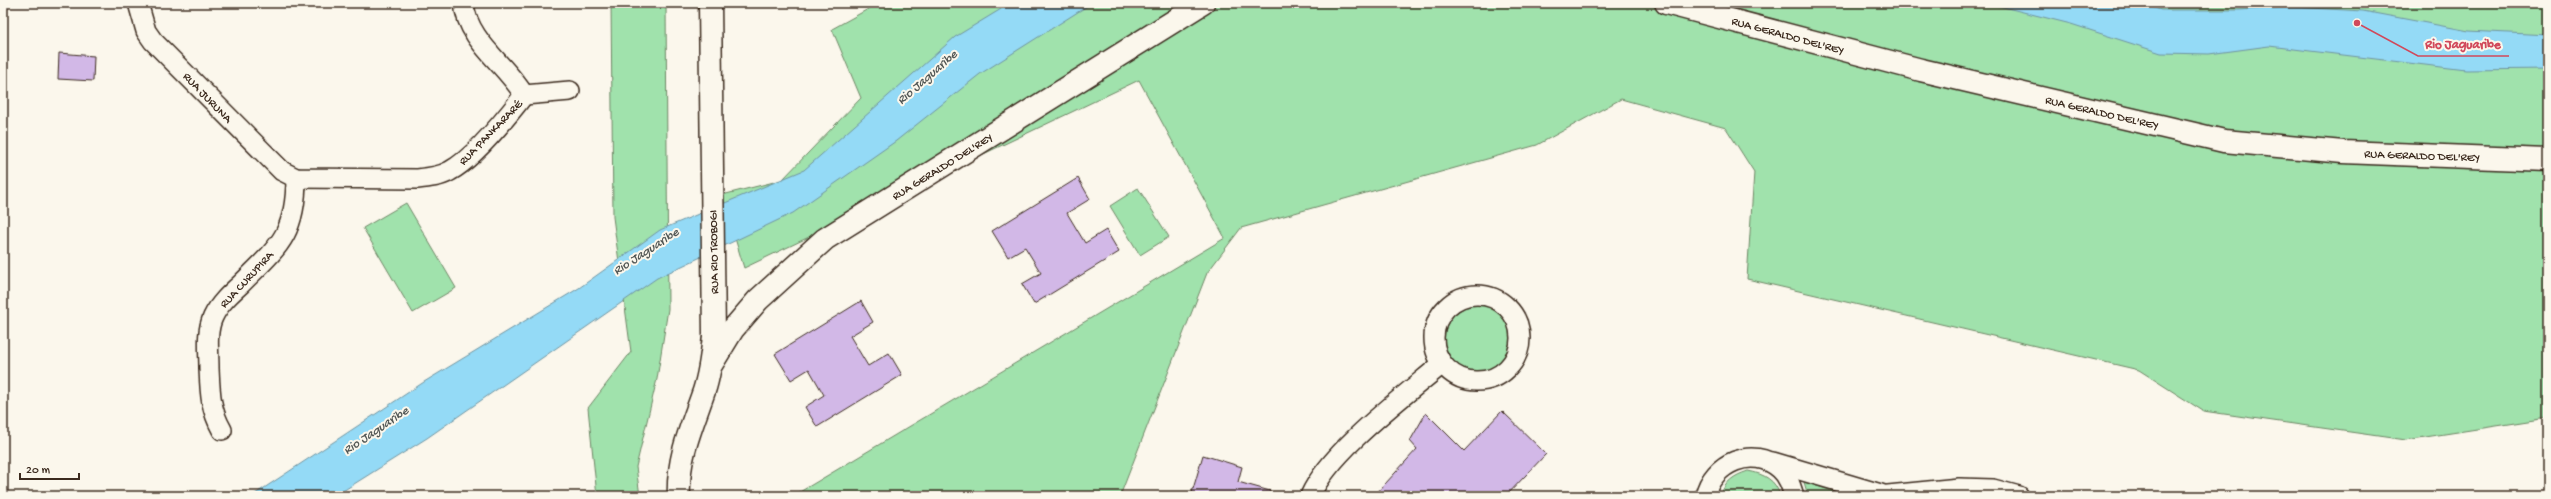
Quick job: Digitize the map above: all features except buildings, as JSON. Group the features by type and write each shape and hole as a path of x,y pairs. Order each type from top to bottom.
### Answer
{"main road":[{"name":"RUA RIO TROBOGI","path":"680,496 679,469 711,365 714,336 710,3"},
{"name":"RUA GERALDO DEL'REY","path":"711,365 733,329 758,300 825,240 1203,3"},
{"name":"RUA GERALDO DEL'REY","path":"1666,3 1921,70 2224,140 2343,152 2548,160"}],"street":[{"name":"RUA JURUNA","path":"138,3 146,31 153,41 269,160 282,171 296,178"},
{"name":"RUA PANKARARÉ","path":"296,178 417,179 433,177 450,171 463,162 524,95 509,72 473,32 465,18 464,3"},
{"path":"524,95 570,91"},
{"name":"RUA CURUPIRA","path":"222,430 214,415 210,401 208,333 213,318 221,303 282,241 291,223 296,205 296,178"},
{"path":"1482,295 1501,303 1516,318 1520,332 1520,346 1514,360 1505,371 1493,378 1479,382 1465,380 1452,374 1442,364 1436,351 1434,337 1436,323 1444,310 1455,301 1468,296 1482,295"},
{"path":"1310,496 1332,463 1354,440 1442,364"},
{"path":"1705,496 1707,487 1714,475 1725,465 1738,459 1752,457 1879,495 1959,488 1993,489 2018,496"},
{"path":"1766,460 1780,469 1790,482 1794,496"}],"green space":[{"path":"611,3 666,3 668,309 657,379 636,467 640,496 597,496 588,408 631,352 613,217"},
{"path":"879,3 2548,3 2548,418 2406,440 2203,411 2139,370 1747,279 1754,172 1726,128 1621,99 1537,145 1241,228 1207,273 1120,496 793,496 1225,238 1139,80 744,268 722,195 782,180 861,98 832,29"},
{"path":"1138,188 1169,237 1140,255 1110,206"},
{"path":"406,203 456,288 413,313 363,228"},
{"path":"1478,305 1491,308 1502,315 1509,326 1512,339 1509,352 1502,363 1491,370 1478,373 1465,370 1454,363 1447,352 1444,339 1447,326 1454,315 1465,308"},
{"path":"1748,471 1764,476 1772,482 1776,486 1780,496 1720,496 1725,486 1731,480"},
{"path":"1804,482 1849,496 1808,496"}],"water":[{"path":"1011,3 1092,3 980,74 896,141 793,213 657,278 427,438 335,496 252,496 424,382 579,288 660,230 804,170 955,37"},
{"path":"1987,3 2138,3 2161,10 2239,10 2293,7 2363,11 2469,31 2548,35 2548,69 2466,70 2269,46 2209,54 2161,53 2071,24"}],"place":[{"name":"Rio Jaguaribe","path":"2357,23"}]}
